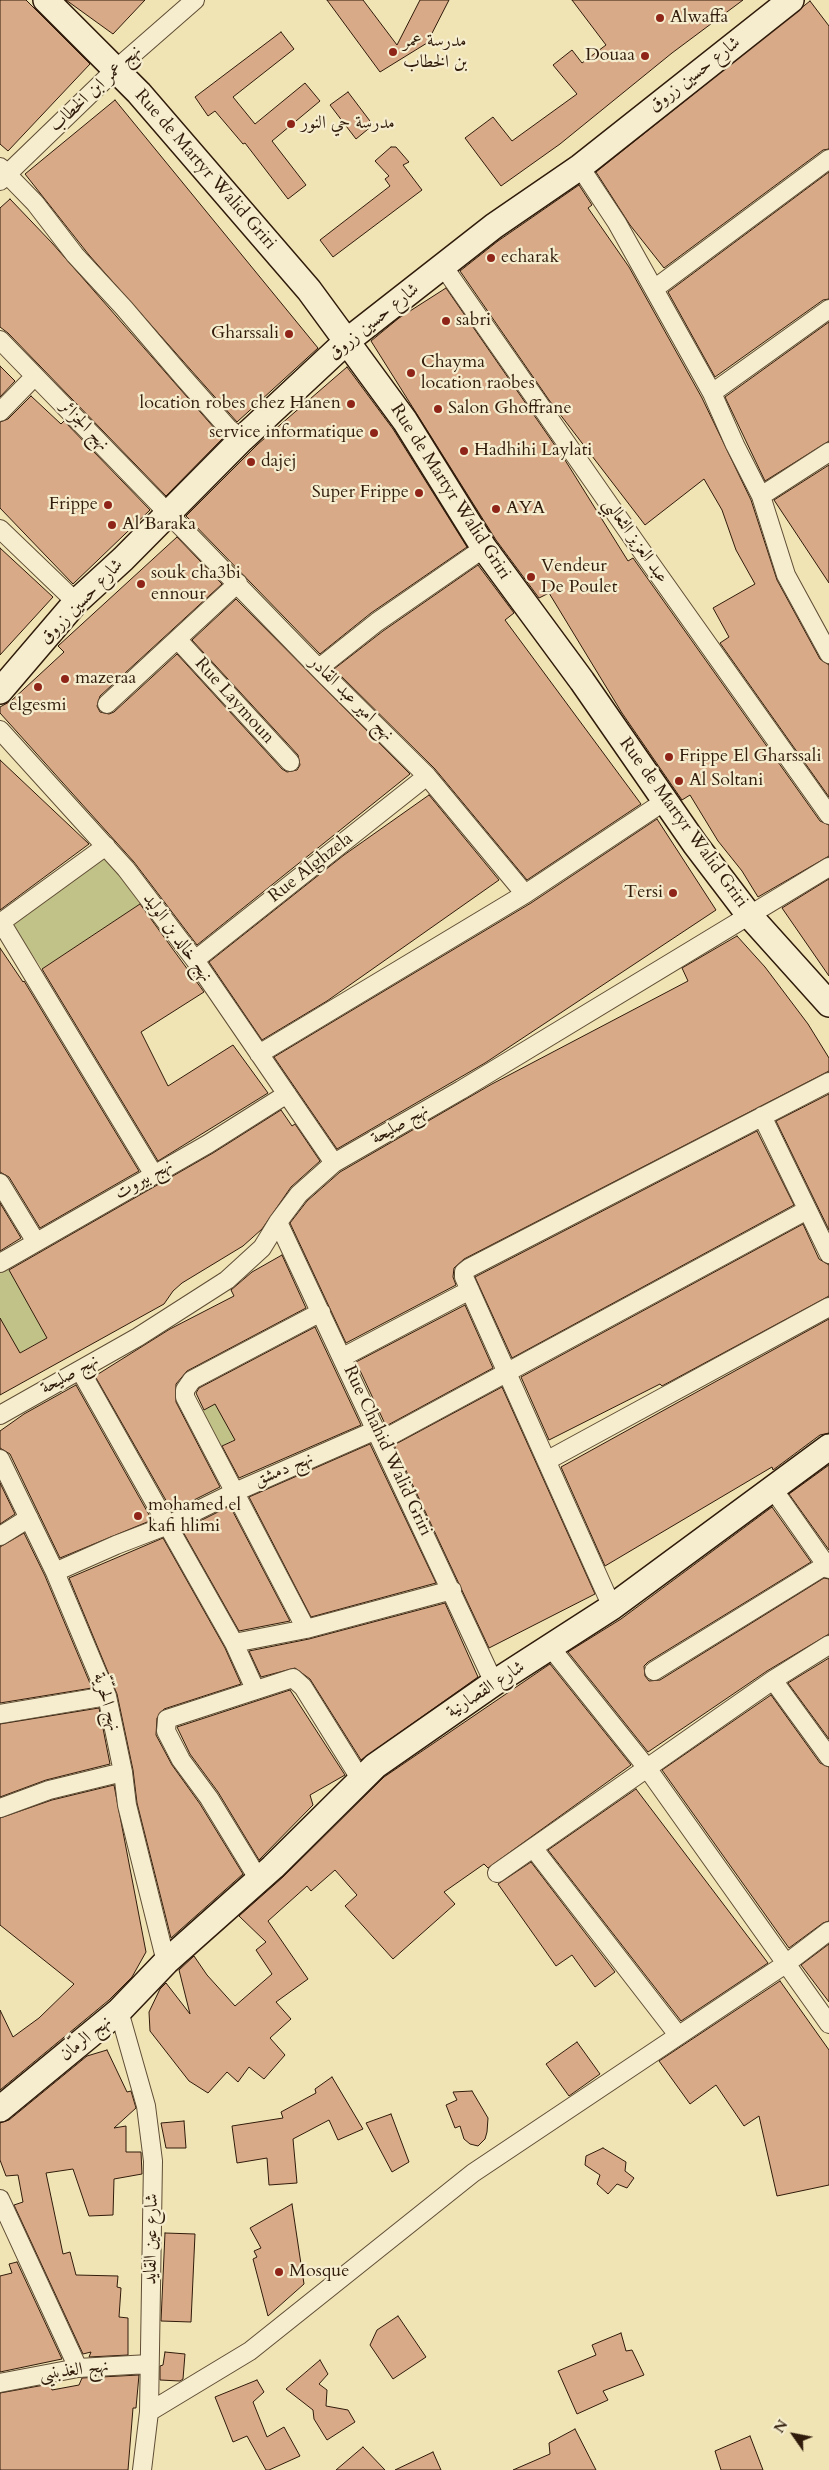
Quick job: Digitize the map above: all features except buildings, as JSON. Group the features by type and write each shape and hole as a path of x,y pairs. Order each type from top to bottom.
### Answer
{"street":[{"name":"Rue de Martyr Walid Griri","path":"46,0 116,69 309,290 406,421 484,548 582,680 665,801 749,915 826,995"},
{"name":"نهج عمر ابن الخطاب","path":"2,174 116,69 195,0"},
{"name":"شارع حسين زروق","path":"0,691 76,602 242,440 347,341 494,226 580,167 791,0"},
{"path":"654,289 829,159"},
{"path":"580,167 618,223 712,393 735,445 761,496 786,575 829,654"},
{"path":"2,174 35,203 75,255 124,308 228,428 242,440"},
{"name":"عبد العزيز الثعالبي","path":"443,266 636,544 829,815"},
{"path":"712,393 829,309"},
{"name":"نهج الجزائر","path":"0,340 168,513"},
{"path":"0,412 35,376"},
{"path":"761,496 829,452"},
{"name":"نهج امير عبد القادر","path":"168,513 427,776 525,894"},
{"path":"0,529 76,602"},
{"path":"319,668 377,622 484,548"},
{"path":"107,704 238,583"},
{"name":"Rue Laymoun","path":"178,640 290,762"},
{"name":"نهج خالد بن الوليد","path":"0,730 106,846 195,960 334,1164"},
{"name":"Rue Alghzela","path":"195,960 427,776"},
{"path":"260,1054 525,894 665,801"},
{"path":"106,846 0,922 154,1175"},
{"name":"نهج صليحة","path":"0,1415 138,1337 227,1280 262,1248 299,1194 334,1164 461,1090 829,866"},
{"path":"612,1608 548,1460 464,1277 464,1272 829,1082"},
{"name":"نهج بيروت","path":"0,1263 154,1175 286,1094"},
{"path":"762,1116 829,1254"},
{"path":"0,1183 36,1242"},
{"name":"نهج دمشق","path":"55,1572 116,1544 168,1525 235,1492 379,1435 508,1371 807,1210"},
{"name":"Rue Chahid Walid Griri","path":"278,1222 494,1682"},
{"path":"343,1357 470,1290"},
{"path":"548,1460 829,1307"},
{"path":"306,1629 185,1397 187,1384 321,1312"},
{"path":"80,1370 234,1643 255,1689"},
{"name":"شارع القصارنية","path":"166,1962 259,1880 375,1766 494,1682 612,1608 829,1447"},
{"name":"نهج الحرّيّة","path":"0,1458 55,1572 107,1696 123,1772 127,1805 166,1962"},
{"path":"654,1671 828,1567 773,1489"},
{"path":"0,1536 29,1518"},
{"path":"234,1643 306,1629 452,1590"},
{"path":"497,1873 534,1849 773,1680 829,1644"},
{"path":"551,1648 647,1768 787,1962 829,2024"},
{"path":"259,1880 170,1739 166,1727 168,1719 172,1716 287,1678 298,1681 361,1780"},
{"path":"773,1680 829,1757"},
{"path":"0,1714 107,1696"},
{"path":"0,1808 49,1790 123,1772"},
{"path":"534,1849 678,2035"},
{"path":"148,2412 250,2351 473,2173 787,1962 829,1931"},
{"name":"نهج الرمّان","path":"0,2109 120,2011 166,1962"},
{"name":"شارع عين القايد","path":"120,2011 146,2106 153,2161 148,2412 142,2470"},
{"path":"0,2199 78,2368"},
{"name":"نهج الغذبنيى","path":"0,2383 78,2368 149,2364"}],"green space":[{"path":"106,856 140,904 42,969 11,923"},
{"path":"8,1267 47,1338 19,1353 0,1321 0,1272"},
{"path":"215,1404 239,1437 216,1449 198,1413"}],"place":[{"name":"Alwaffa","path":"660,18"},
{"name":"مدرسة عمر بن الخطاب","path":"393,52"},
{"name":"Douaa","path":"645,56"},
{"name":"مدرسة حي النور","path":"291,124"},
{"name":"echarak","path":"491,258"},
{"name":"sabri","path":"446,321"},
{"name":"Gharssali","path":"289,334"},
{"name":"Chayma location raobes","path":"411,373"},
{"name":"location robes chez Hanen","path":"351,404"},
{"name":"Salon Ghoffrane","path":"438,409"},
{"name":"service informatique","path":"374,433"},
{"name":"Hadhihi Laylati","path":"464,451"},
{"name":"dajej","path":"251,462"},
{"name":"Super Frippe","path":"419,493"},
{"name":"Frippe","path":"108,505"},
{"name":"AYA","path":"496,509"},
{"name":"Al Baraka","path":"112,525"},
{"name":"Vendeur De Poulet","path":"531,577"},
{"name":"souk cha3bi ennour","path":"141,584"},
{"name":"mazeraa","path":"65,679"},
{"name":"elgesmi","path":"38,687"},
{"name":"Frippe El Gharssali","path":"669,757"},
{"name":"Al Soltani","path":"679,781"},
{"name":"Tersi","path":"673,893"},
{"name":"mohamed el kafi hlimi","path":"138,1516"},
{"name":"Mosque","path":"279,2272"}]}
